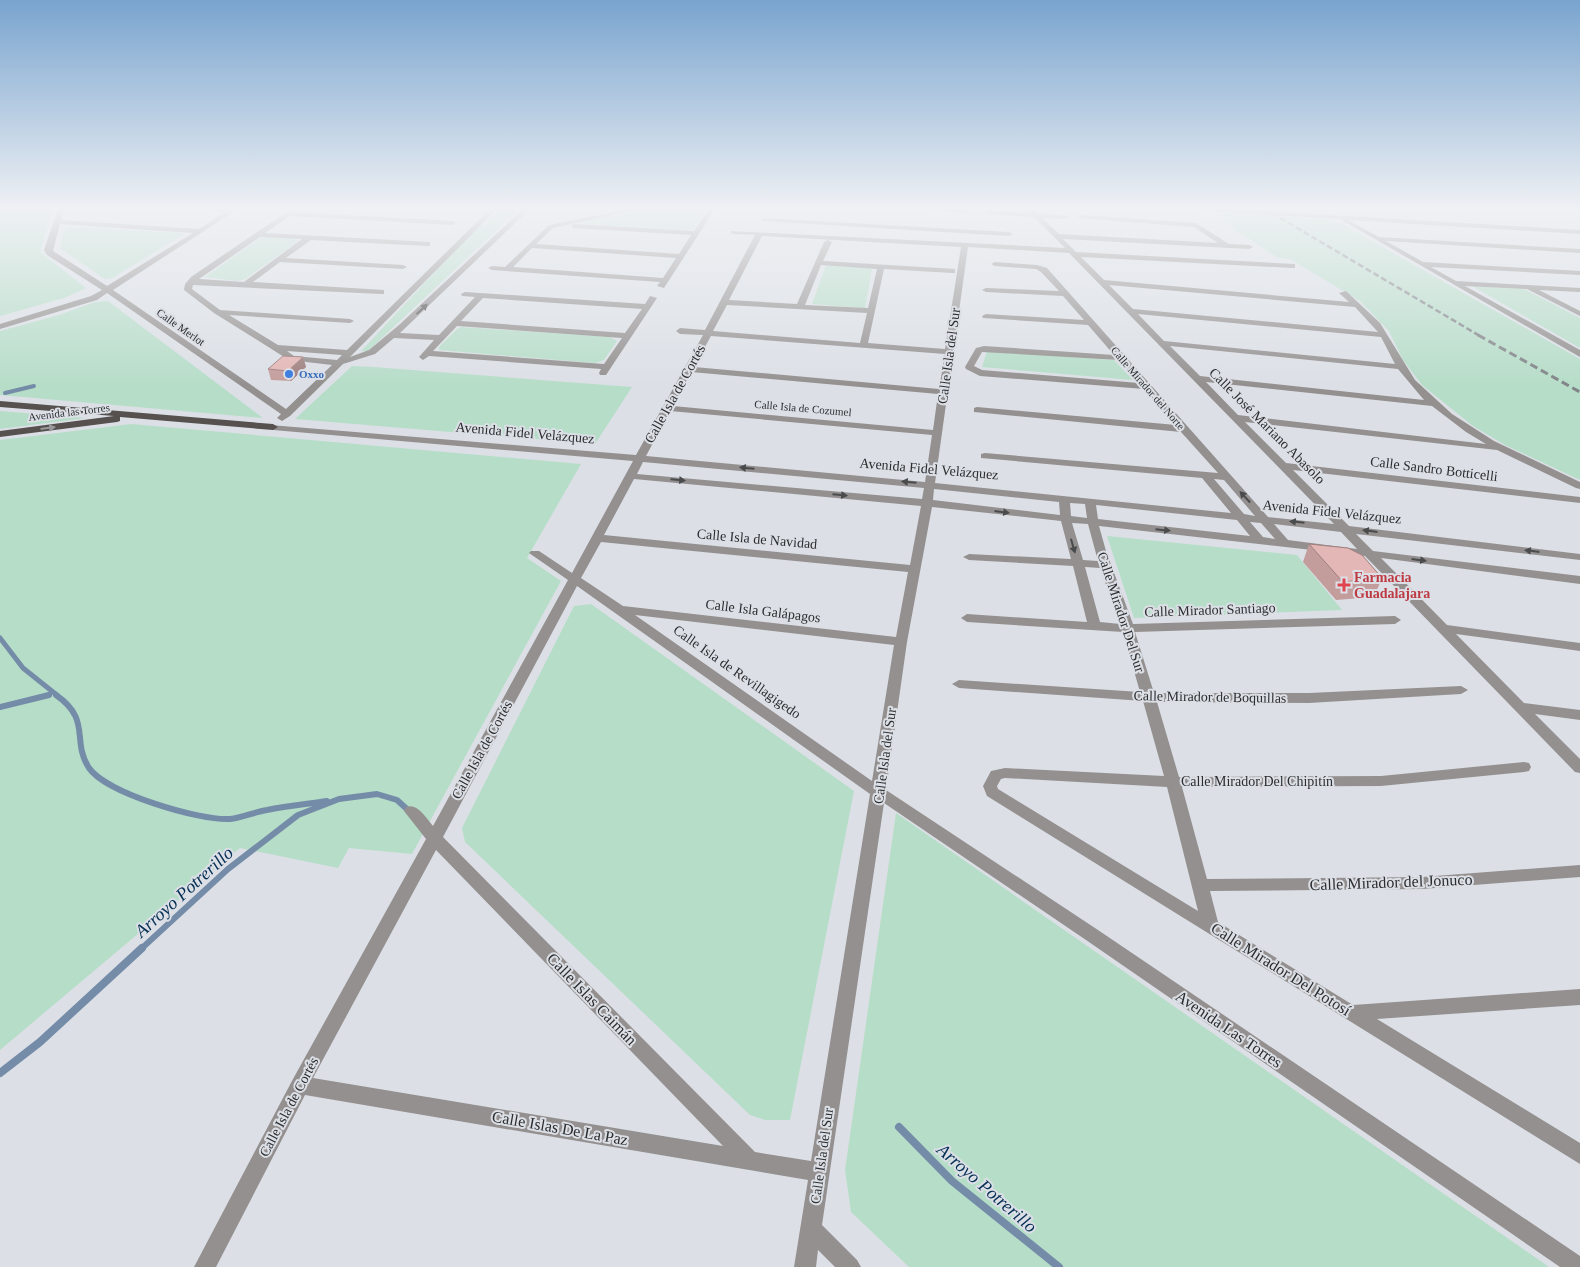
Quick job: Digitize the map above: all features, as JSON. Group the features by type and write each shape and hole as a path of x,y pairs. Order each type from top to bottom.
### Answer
{"main road":[{"name":"Avenida las Torres","path":"0,404 273,427"},
{"name":"Avenida las Torres","path":"0,434 142,416"}],"street":[{"name":"Calle Merlot","path":"75,268 287,414"},
{"path":"0,327 81,303 140,268"},
{"path":"210,268 192,281 188,288 190,293 217,312 294,359 338,363 372,352 402,328 465,268"},
{"path":"246,284 268,268"},
{"path":"273,427 338,363 350,354 432,268"},
{"path":"494,268 665,280"},
{"path":"659,288 673,268"},
{"name":"Calle Isla de Cortés","path":"205,1267 300,1085 575,580 741,268"},
{"path":"800,306 816,268"},
{"path":"864,344 881,268"},
{"path":"901,268 952,271"},
{"name":"Calle Isla del Sur","path":"805,1267 901,642 927,502 961,268"},
{"name":"Calle Mirador del Norte","path":"1042,268 1144,386 1266,519 1285,543"},
{"name":"Calle José Mariano Abasolo","path":"1089,268 1133,311 1580,768"},
{"path":"1428,268 1580,354"},
{"path":"1502,268 1580,273"},
{"path":"192,281 381,292"},
{"path":"1103,282 1358,306"},
{"path":"1454,283 1580,290"},
{"path":"1526,287 1580,314"},
{"path":"0,321 105,288"},
{"path":"986,290 1064,294"},
{"path":"1343,293 1358,306 1384,335 1400,367 1413,383 1436,404 1475,434 1580,486"},
{"path":"465,294 647,306"},
{"path":"481,295 424,356 605,371 653,298"},
{"path":"724,302 871,311"},
{"path":"1133,311 1384,335"},
{"path":"217,312 350,321"},
{"path":"986,316 1091,323"},
{"path":"454,324 628,336"},
{"path":"402,328 448,330"},
{"path":"680,331 948,352"},
{"path":"393,335 440,338"},
{"path":"1164,343 1400,367"},
{"path":"274,348 350,354"},
{"path":"1121,358 981,349 969,365 973,371 1144,386"},
{"path":"688,369 944,392"},
{"path":"1199,379 1436,404"},
{"name":"Calle Isla de Cozumel","path":"666,408 937,433"},
{"path":"977,410 1184,429"},
{"path":"1238,418 1502,449"},
{"name":"Avenida Fidel Velázquez","path":"273,427 929,484 1266,519 1580,557"},
{"path":"985,456 1227,477"},
{"name":"Calle Sandro Botticelli","path":"1284,466 1580,500"},
{"path":"630,476 927,502 1066,520 1285,543 1580,580"},
{"path":"1206,476 1259,540"},
{"name":"Calle Mirador Del Sur","path":"1064,498 1066,520 1095,627"},
{"name":"Calle Mirador Del Sur","path":"1090,501 1092,522 1128,628 1174,782 1210,925"},
{"name":"Calle Isla de Navidad","path":"597,538 914,569"},
{"name":"Calle Isla de Revillagigedo","path":"534,553 620,610 879,793"},
{"path":"969,557 1107,565"},
{"name":"Calle Isla Galápagos","path":"620,610 901,642"},
{"name":"Calle Mirador Santiago","path":"967,618 1128,628 1395,620"},
{"path":"1445,629 1580,647"},
{"name":"Calle Mirador de Boquillas","path":"959,684 1149,697 1309,698 1460,690"},
{"path":"1520,707 1580,716"},
{"name":"Calle Mirador Del Chipitín","path":"991,780 996,775 1005,773 1174,782 1381,781 1524,767"},
{"name":"Calle Mirador Del Potosí","path":"991,780 992,792 1580,1154"},
{"name":"Avenida Las Torres","path":"879,793 1092,935 1578,1267"},
{"name":"Calle Islas Caimán","path":"411,812 434,838 750,1160"},
{"name":"Calle Mirador del Jonuco","path":"1201,885 1422,883 1580,871"},
{"path":"1351,1013 1580,997"},
{"name":"Calle Islas De La Paz","path":"300,1085 819,1172"},
{"path":"812,1230 850,1267"}],"green space":[{"path":"0,268 61,268 86,288 64,298 0,316"},
{"path":"89,268 128,268 112,278 105,279"},
{"path":"218,268 260,268 245,279 237,281 205,277"},
{"path":"439,268 456,268 368,351 361,351"},
{"path":"825,268 872,268 865,308 812,304"},
{"path":"1305,268 1420,268 1580,359 1580,480 1505,445 1473,426 1422,385 1403,360 1389,331 1360,301"},
{"path":"1472,286 1524,289 1580,318 1580,348"},
{"path":"108,301 263,418 0,395 0,331 59,315 95,302"},
{"path":"461,327 610,337 617,341 604,360 595,363 439,350 439,347"},
{"path":"987,351 1114,360 1133,380 982,367"},
{"path":"352,366 632,387 595,444 295,419"},
{"path":"0,411 85,418 86,418 0,429"},
{"path":"131,424 581,464 527,558 561,581 412,854 349,848 338,868 240,848 0,1050 0,440"},
{"path":"1107,536 1297,555 1342,610 1134,618"},
{"path":"591,604 854,791 790,1120 765,1120 750,1115 465,842 462,828 574,606"},
{"path":"896,813 1549,1267 909,1267 851,1212 845,1170"}],"building":[{"path":"283,356 303,357 288,371 268,369"},
{"path":"1309,544 1348,548 1362,555 1382,578 1343,582"}],"waterway":[{"path":"5,393 34,386"},
{"path":"0,638 23,668 58,696"},
{"path":"0,707 49,695 44,696"},
{"path":"56,695 74,713 78,722 81,748 89,768 114,787 133,796 155,804 198,815 230,819 262,811 327,801"},
{"name":"Arroyo Potrerillo","path":"141,949 228,869 298,815 339,799 377,794 397,800 409,811"},
{"name":"Arroyo Potrerillo","path":"0,1073 40,1042 142,948"},
{"name":"Arroyo Potrerillo","path":"899,1127 952,1181 1059,1267"}],"railway":[{"path":"1365,268 1480,336"},
{"path":"1478,335 1580,392"}],"place":[{"name":"Oxxo","path":"289,374"},
{"name":"Farmacia Guadalajara","path":"1344,585"}]}
